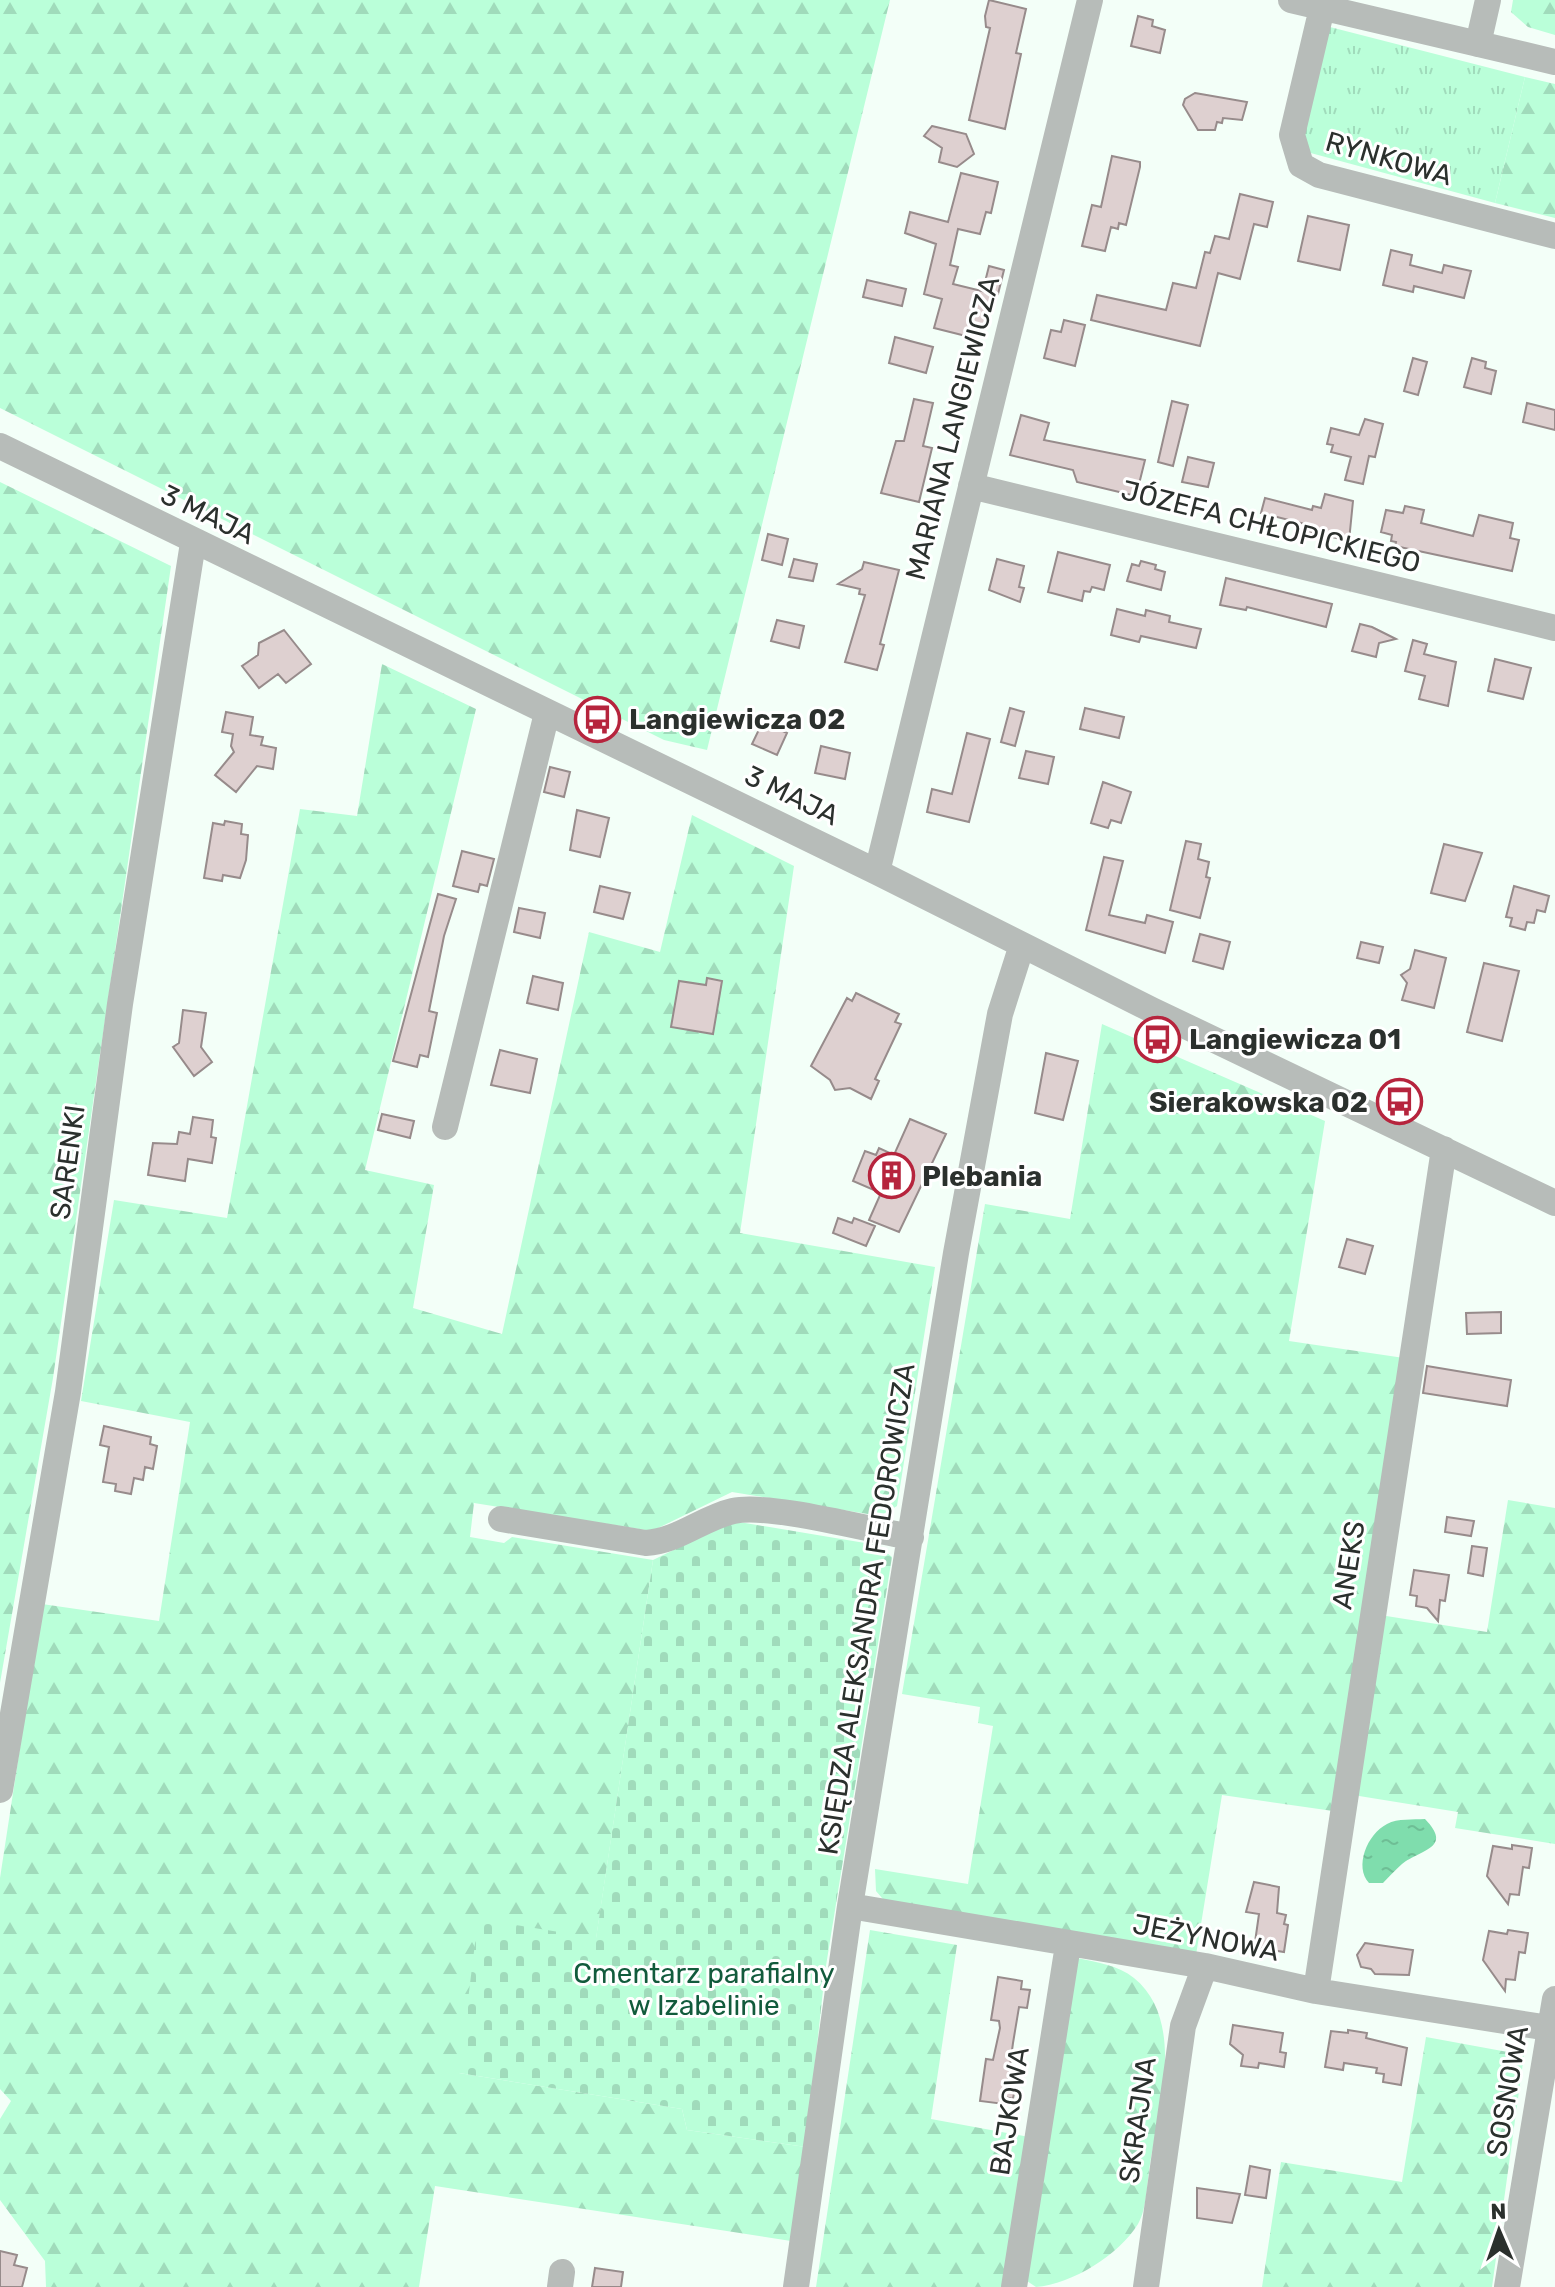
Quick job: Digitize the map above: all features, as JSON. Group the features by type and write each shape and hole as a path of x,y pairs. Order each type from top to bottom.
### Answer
{"street":[{"name":"MARIANA LANGIEWICZA","path":"877,872 1090,0"},
{"path":"1291,0 1555,62"},
{"path":"1478,44 1488,0"},
{"name":"RYNKOWA","path":"1322,8 1292,135 1301,165 1319,175 1555,236"},
{"name":"3 MAJA","path":"0,446 193,543 1555,1203"},
{"name":"JÓZEFA CHŁOPICKIEGO","path":"971,486 1555,628"},
{"name":"SARENKI","path":"0,1790 68,1392 120,1004 193,543"},
{"path":"445,1127 547,713"},
{"name":"KSIĘDZA ALEKSANDRA FEDOROWICZA","path":"796,2287 850,1906 956,1253 997,1030 1022,945"},
{"name":"ANEKS","path":"1316,1991 1444,1149"},
{"path":"501,1519 646,1543 659,1542 731,1511 758,1509 911,1537"},
{"name":"JEŻYNOWA","path":"850,1906 1205,1966 1316,1991 1553,2029"},
{"name":"BAJKOWA","path":"1014,2287 1068,1945"},
{"name":"SKRAJNA","path":"1146,2287 1183,2026 1205,1966"},
{"name":"SOSNOWA","path":"1507,2287 1553,2029 1555,1999"}],"green space":[{"path":"0,0 890,0 707,750 664,740 0,408"},
{"path":"1513,0 1555,0 1555,35 1528,27 1511,12"},
{"path":"1326,26 1525,77 1495,203 1307,152 1301,131"},
{"path":"1525,77 1555,84 1555,218 1495,203"},
{"path":"0,482 171,566 53,1378 0,1683"},
{"path":"382,664 476,709 365,1170 434,1185 413,1308 502,1334 589,932 660,952 692,815 794,866 740,1233 935,1267 897,1506 880,1516 732,1492 652,1531 474,1503 470,1537 504,1543 512,1537 653,1560 596,1939 459,2073 682,2109 687,2130 806,2147 791,2241 435,2186 419,2287 46,2287 45,2261 0,2200 0,2119 11,2101 0,2089 0,1878 42,1604 159,1621 190,1422 81,1401 114,1200 227,1218 300,809 357,816"},
{"path":"1102,1024 1325,1121 1289,1341 1404,1358 1333,1811 1222,1795 1196,1955 888,1905 876,1891 875,1869 968,1884 993,1726 978,1723 980,1707 902,1694 985,1204 1070,1219"},
{"path":"1508,1500 1555,1508 1555,1844 1455,1828 1458,1812 1353,1795 1380,1615 1487,1632"},
{"name":"Cmentarz parafialny w Izabelinie","path":"733,1521 877,1545 892,1557 825,1972 806,2147 687,2130 682,2109 459,2073 478,1919 596,1938 653,1560"},
{"path":"870,1930 957,1945 931,2119 1029,2137 1005,2287 816,2287"},
{"path":"1077,1958 1121,1970 1134,1978 1150,1996 1160,2017 1164,2041 1163,2092 1145,2203 1138,2224 1119,2246 1093,2266 1064,2280 1036,2287 1024,2279"},
{"path":"1426,2037 1524,2055 1492,2287 1262,2287 1281,2162 1402,2182"}],"water":[{"path":"1425,1819 1436,1836 1432,1847 1402,1864 1383,1883 1369,1883 1363,1860 1374,1835 1391,1822"}],"building":[{"path":"989,0 1026,9 1016,53 1021,54 1005,129 969,120 990,28 986,27 985,16"},
{"path":"1138,16 1153,20 1152,26 1165,30 1160,53 1131,46"},
{"path":"1195,93 1247,102 1242,120 1223,118 1222,123 1217,122 1215,130 1198,130 1183,105 1185,99"},
{"path":"932,126 966,134 974,154 957,167 939,162 942,148 924,136"},
{"path":"1112,156 1140,162 1140,167 1126,225 1119,223 1118,229 1111,227 1105,251 1082,246 1092,205 1101,207"},
{"path":"961,173 998,182 991,213 986,212 980,234 958,229 950,265 958,267 953,284 994,294 984,331 976,329 974,338 934,328 942,299 924,294 936,244 905,233 910,212 948,222"},
{"path":"1240,194 1273,202 1267,227 1254,224 1240,279 1218,273 1200,346 1091,320 1097,295 1166,310 1173,283 1196,288 1205,252 1210,253 1215,236 1229,239"},
{"path":"1308,216 1349,225 1340,270 1298,261"},
{"path":"1391,250 1412,255 1410,265 1442,273 1444,265 1471,271 1464,298 1414,286 1413,292 1383,285"},
{"path":"989,266 1004,270 998,294 983,290"},
{"path":"867,280 906,289 902,306 863,297"},
{"path":"1064,320 1085,325 1075,366 1044,358 1051,330 1061,332"},
{"path":"895,337 933,347 926,373 889,363"},
{"path":"1413,358 1427,362 1418,395 1404,391"},
{"path":"1472,358 1486,362 1485,368 1496,371 1491,394 1464,387"},
{"path":"914,399 933,403 923,446 932,448 919,502 881,493 896,441 904,441"},
{"path":"1172,401 1188,405 1173,466 1158,462"},
{"path":"1527,403 1555,410 1555,430 1523,422"},
{"path":"1021,415 1049,423 1044,440 1145,460 1136,496 1077,482 1073,470 1010,455"},
{"path":"1365,419 1383,424 1375,457 1369,456 1363,484 1345,480 1351,457 1331,452 1333,445 1327,444 1331,428 1359,435"},
{"path":"1188,457 1214,463 1208,487 1182,482"},
{"path":"1325,494 1353,501 1349,541 1307,531 1309,525 1261,513 1265,498 1312,510 1313,506 1321,508"},
{"path":"1405,506 1424,510 1421,523 1473,536 1479,515 1513,523 1510,538 1519,540 1512,571 1395,546 1396,542 1391,541 1392,535 1381,532 1386,510 1403,513"},
{"path":"768,534 788,539 782,565 762,560"},
{"path":"1058,552 1110,565 1104,590 1092,587 1090,592 1084,591 1082,601 1048,592"},
{"path":"794,559 817,564 813,581 789,577"},
{"path":"997,559 1024,566 1019,587 1024,588 1020,602 989,590"},
{"path":"1141,561 1156,565 1155,569 1165,572 1161,590 1127,581 1132,564 1139,566"},
{"path":"864,562 899,570 880,644 884,645 877,670 845,662 865,595 859,594 860,589 838,584 862,569"},
{"path":"1226,578 1332,604 1326,627 1247,607 1246,610 1220,605"},
{"path":"1117,609 1145,616 1146,610 1170,616 1169,622 1201,629 1196,648 1141,636 1139,642 1111,635"},
{"path":"777,620 804,626 799,648 771,641"},
{"path":"1360,624 1396,639 1379,643 1376,657 1352,651"},
{"path":"284,630 311,664 286,683 278,674 259,688 242,666 258,655 259,643"},
{"path":"1413,640 1427,644 1424,654 1456,662 1448,706 1419,699 1425,676 1405,671"},
{"path":"1495,659 1531,668 1523,699 1488,691"},
{"path":"1010,708 1024,712 1015,746 1001,742"},
{"path":"1085,708 1124,717 1119,738 1080,729"},
{"path":"226,712 253,717 250,735 263,737 261,745 276,748 273,769 257,766 236,792 215,775 234,752 231,746 233,734 222,732"},
{"path":"765,717 779,723 776,728 787,733 777,755 752,744"},
{"path":"967,733 990,739 969,822 927,812 932,789 952,794"},
{"path":"821,746 850,753 845,779 815,773"},
{"path":"1026,751 1054,757 1048,784 1019,778"},
{"path":"550,767 570,772 564,797 544,792"},
{"path":"1103,782 1131,792 1121,823 1111,820 1108,828 1091,823"},
{"path":"577,810 609,818 600,857 570,850"},
{"path":"225,821 242,824 241,834 248,835 246,860 240,878 223,875 222,881 204,878 213,823 224,825"},
{"path":"1186,841 1201,844 1198,859 1209,862 1206,877 1210,878 1200,918 1170,910"},
{"path":"1444,844 1482,853 1465,901 1431,893"},
{"path":"462,851 494,859 487,886 480,884 478,892 453,886"},
{"path":"1104,857 1123,861 1109,915 1145,923 1147,915 1173,922 1165,953 1086,930"},
{"path":"600,886 630,893 623,919 594,912"},
{"path":"1514,886 1549,896 1545,912 1537,910 1534,923 1527,922 1525,930 1510,926 1512,918 1506,917"},
{"path":"438,894 456,899 444,936 429,1011 437,1013 428,1057 420,1055 417,1067 393,1061"},
{"path":"519,908 545,913 540,938 514,932"},
{"path":"1200,934 1230,942 1223,969 1193,961"},
{"path":"1361,942 1383,947 1379,963 1357,958"},
{"path":"1415,950 1446,958 1434,1008 1402,1000 1407,983 1401,975 1410,969"},
{"path":"1484,963 1519,971 1502,1041 1467,1032"},
{"path":"533,976 563,983 558,1010 527,1003"},
{"path":"707,978 722,981 713,1034 671,1027 679,981 706,985"},
{"path":"856,993 899,1014 895,1022 901,1024 875,1079 879,1081 871,1099 850,1088 835,1090 830,1080 811,1066 847,998 852,1001"},
{"path":"183,1010 206,1013 201,1047 212,1062 194,1076 173,1047 179,1043"},
{"path":"500,1050 537,1059 530,1093 491,1085"},
{"path":"1046,1053 1078,1061 1063,1120 1035,1113"},
{"path":"382,1114 414,1121 410,1138 378,1130"},
{"path":"193,1117 213,1120 211,1137 216,1138 212,1163 188,1159 185,1181 148,1175 153,1143 177,1144 179,1132 190,1134"},
{"name":"Plebania","path":"910,1119 946,1134 899,1232 869,1220 881,1193 853,1181 865,1151 876,1155 879,1148 894,1155"},
{"path":"838,1218 852,1223 854,1218 875,1226 866,1246 833,1233"},
{"path":"1347,1239 1373,1246 1365,1274 1339,1267"},
{"path":"1501,1312 1501,1333 1467,1334 1466,1313"},
{"path":"1427,1366 1511,1380 1507,1406 1423,1393"},
{"path":"104,1426 151,1437 150,1444 157,1446 153,1469 145,1467 143,1480 134,1478 131,1494 115,1491 116,1484 103,1482 109,1447 100,1445"},
{"path":"1447,1517 1474,1521 1471,1536 1445,1532"},
{"path":"1472,1546 1487,1548 1483,1576 1468,1573"},
{"path":"1414,1570 1449,1575 1445,1601 1440,1600 1438,1621 1427,1608 1416,1606 1417,1596 1410,1595"},
{"path":"1512,1845 1532,1848 1529,1868 1523,1867 1519,1895 1510,1894 1508,1904 1487,1876 1493,1846 1512,1849"},
{"path":"1254,1882 1279,1887 1277,1913 1286,1915 1284,1924 1288,1925 1284,1952 1259,1948 1255,1942 1259,1914 1246,1912"},
{"path":"1508,1930 1528,1933 1525,1953 1519,1952 1515,1980 1506,1979 1505,1991 1483,1960 1489,1931 1507,1934"},
{"path":"1365,1943 1413,1950 1409,1975 1375,1974 1371,1969 1361,1967 1357,1955"},
{"path":"998,1977 1022,1981 1021,1989 1030,1990 1027,2008 1019,2007 1013,2043 1008,2080 1016,2081 1013,2099 1005,2097 1004,2104 980,2101 986,2059 993,2060 1000,2028 999,2021 991,2020"},
{"path":"1233,2025 1283,2033 1280,2052 1286,2053 1284,2067 1259,2063 1258,2068 1241,2066 1243,2055 1230,2044"},
{"path":"1348,2030 1367,2033 1366,2038 1407,2048 1401,2085 1383,2082 1384,2074 1376,2073 1377,2068 1344,2063 1343,2070 1325,2067 1331,2031 1348,2033"},
{"path":"1250,2166 1270,2170 1266,2198 1245,2195"},
{"path":"1197,2188 1240,2194 1232,2223 1197,2218"},
{"path":"0,2251 17,2255 14,2265 27,2268 22,2287 0,2287"},
{"path":"595,2268 623,2272 621,2287 592,2287"}],"place":[{"name":"Langiewicza 02","path":"598,719"},
{"name":"Langiewicza 01","path":"1158,1039"},
{"name":"Sierakowska 02","path":"1399,1102"},
{"name":"Plebania","path":"891,1176"}]}
